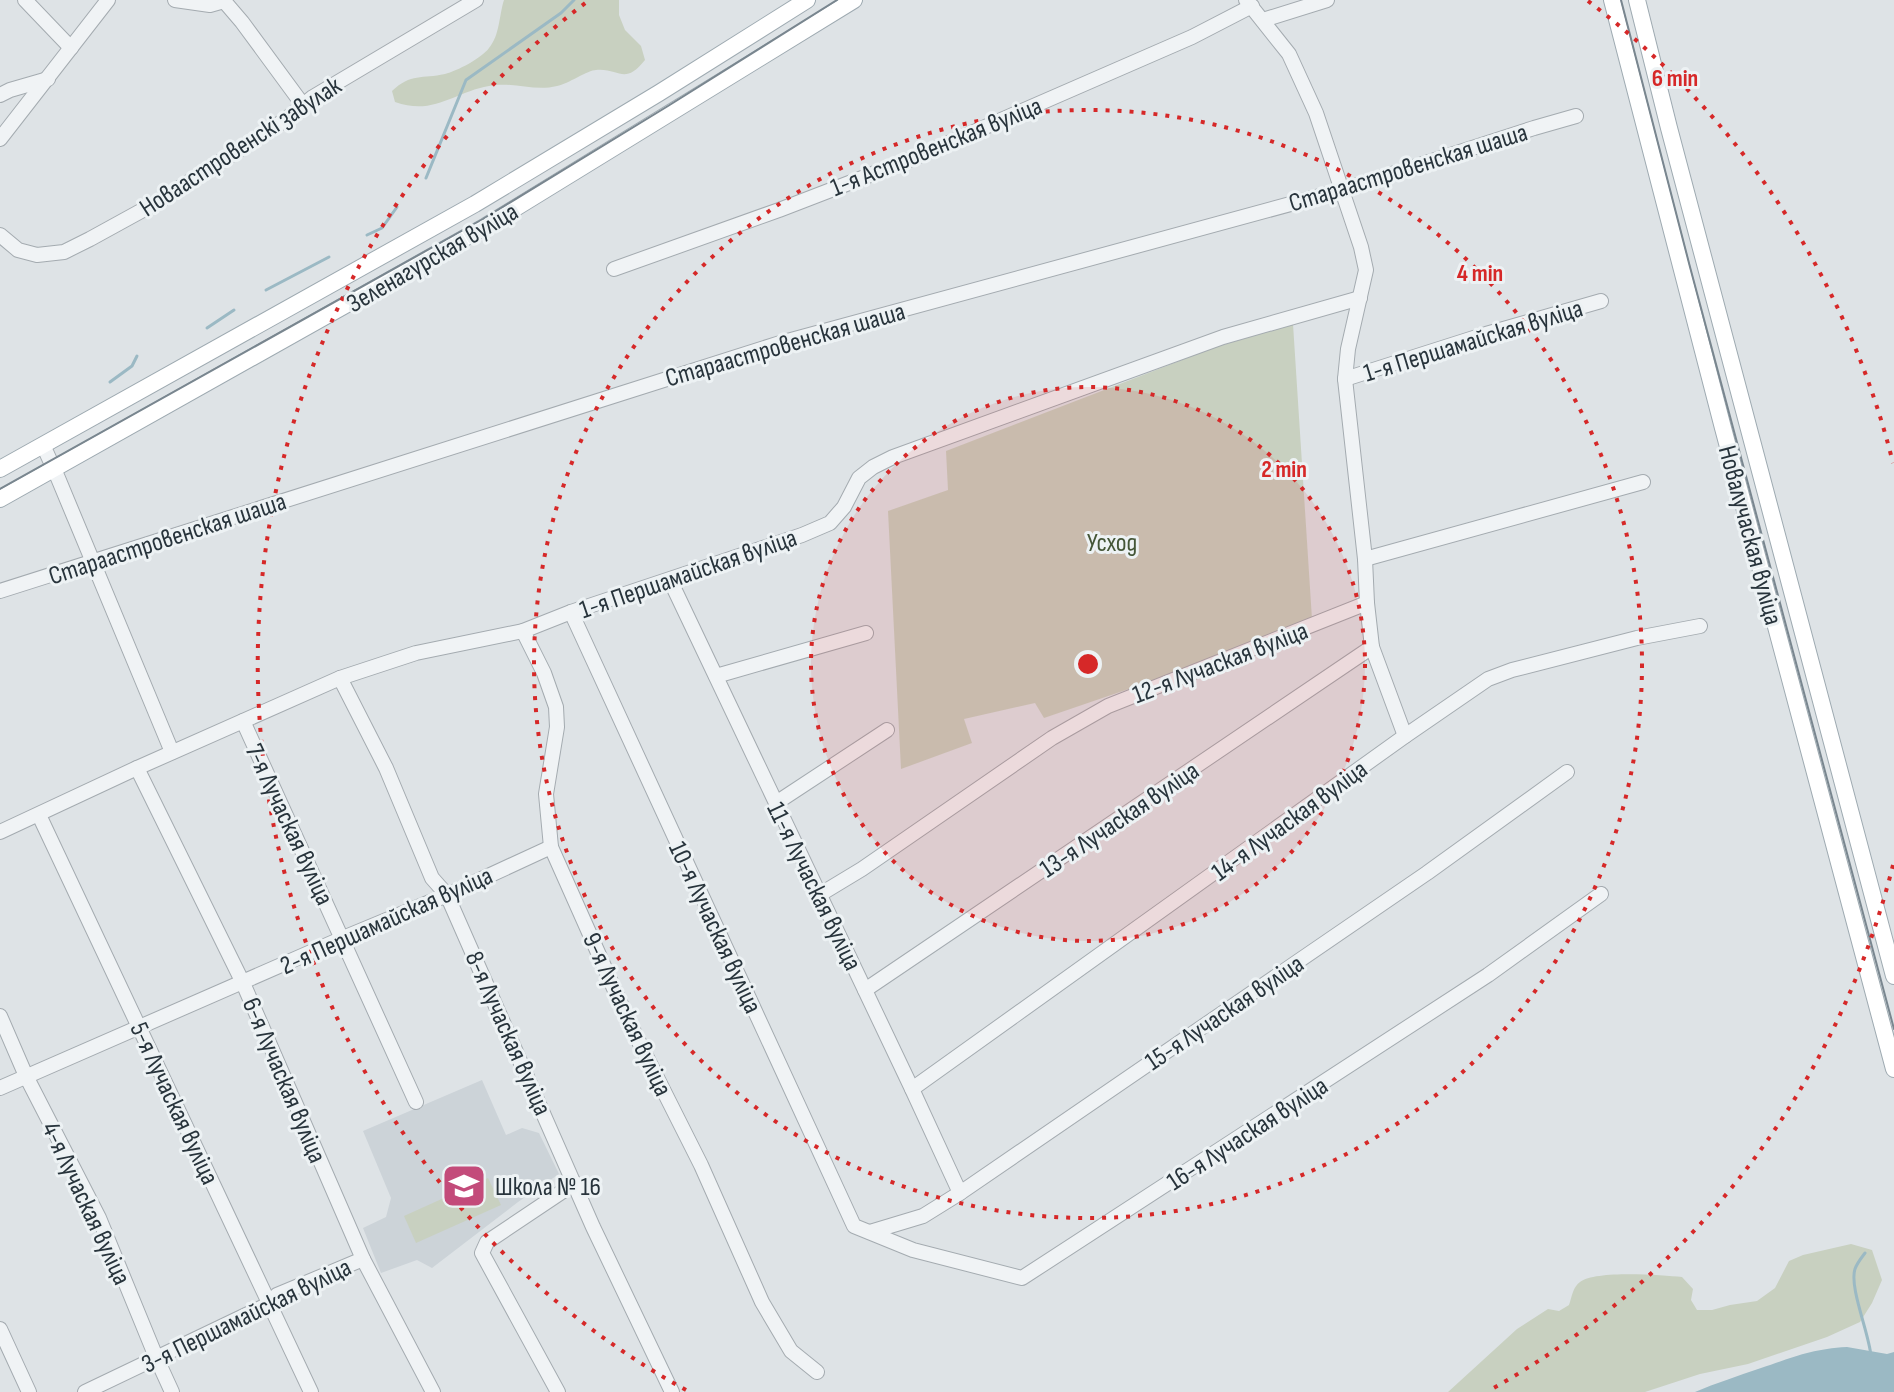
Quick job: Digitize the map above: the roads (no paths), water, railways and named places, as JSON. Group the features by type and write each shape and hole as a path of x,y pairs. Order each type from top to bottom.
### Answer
{"main road":[{"name":"Зеленагурская вуліца","path":"0,469 445,221 807,0"},
{"name":"Зеленагурская вуліца","path":"0,499 473,234 854,0"},
{"name":"Новалучаская вуліца","path":"1612,0 1894,1069"},
{"name":"Новалучаская вуліца","path":"1637,0 1892,970"}],"street":[{"path":"25,0 71,48"},
{"path":"0,139 108,0"},
{"path":"175,0 210,5 225,1 303,105"},
{"name":"Новаастровенскі завулак","path":"0,235 18,250 27,253 49,255 64,252 161,200 285,120 313,97 476,0"},
{"path":"1263,20 1327,0"},
{"path":"1249,3 1289,54 1316,113 1366,270 1348,349 1345,379 1372,647 1405,736"},
{"name":"1-я Астровенская вуліца","path":"614,269 914,158 1192,37 1249,3"},
{"path":"0,95 48,79"},
{"path":"659,93 673,112"},
{"name":"Стараастровенская шаша","path":"0,591 780,343 1342,190 1576,116"},
{"name":"1-я Першамайская вуліца","path":"0,832 340,678 416,653 523,631 802,535 830,523 844,507 859,478 893,457 1223,337 1360,298"},
{"name":"1-я Першамайская вуліца","path":"1345,379 1601,301"},
{"path":"43,445 172,752"},
{"path":"1365,559 1643,482"},
{"name":"11-я Лучаская вуліца","path":"670,580 960,1193"},
{"name":"12-я Лучаская вуліца","path":"819,895 862,869 1052,738 1108,706 1367,603"},
{"name":"10-я Лучаская вуліца","path":"571,612 854,1226 870,1232"},
{"name":"14-я Лучаская вуліца","path":"912,1089 1488,679 1637,638 1700,626"},
{"name":"9-я Лучаская вуліца","path":"523,631 544,673 556,707 557,727 546,794 551,847 628,1020 701,1165 762,1302 791,1351 817,1372"},
{"path":"716,676 866,633"},
{"name":"13-я Лучаская вуліца","path":"865,990 1372,647"},
{"name":"8-я Лучаская вуліца","path":"340,678 386,768 432,878 447,895 593,1227 672,1392"},
{"name":"7-я Лучаская вуліца","path":"243,721 416,1102"},
{"path":"776,803 887,730"},
{"name":"6-я Лучаская вуліца","path":"137,768 243,983 363,1259 433,1392"},
{"name":"15-я Лучаская вуліца","path":"870,1232 923,1216 960,1193 1427,873 1567,772"},
{"name":"5-я Лучаская вуліца","path":"39,815 311,1392"},
{"name":"2-я Першамайская вуліца","path":"0,1088 551,847"},
{"name":"16-я Лучаская вуліца","path":"870,1232 913,1250 1022,1278 1488,975 1601,894"},
{"path":"1866,970 1892,970"},
{"name":"4-я Лучаская вуліца","path":"0,1016 26,1076 99,1218 172,1392"},
{"path":"558,1392 482,1253 487,1242 575,1183"},
{"name":"3-я Першамайская вуліца","path":"85,1392 269,1304 277,1295 363,1259"},
{"path":"0,1329 29,1392"}],"water":[{"path":"1847,1347 1887,1354 1894,1352 1894,1392 1695,1392 1803,1354"}],"waterway":[{"path":"426,178 466,80 561,13 574,0"},
{"path":"367,235 382,228 397,207"},
{"path":"266,290 329,257"},
{"path":"207,328 234,310"},
{"path":"110,382 132,366 137,356"},
{"path":"1865,1253 1854,1277 1871,1356"}],"tram line":[{"path":"0,489 483,219 837,0"},
{"path":"1621,0 1894,1029"}],"place":[{"name":"Школа № 16","path":"464,1186"}],"park label":[{"name":"Усход","path":"1112,542"}]}
